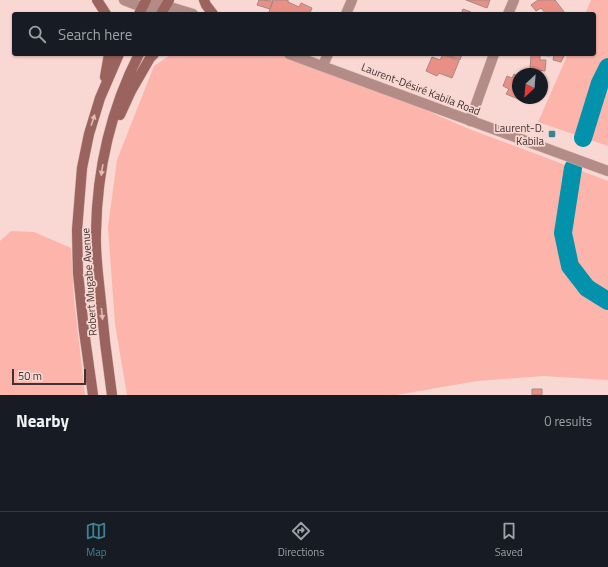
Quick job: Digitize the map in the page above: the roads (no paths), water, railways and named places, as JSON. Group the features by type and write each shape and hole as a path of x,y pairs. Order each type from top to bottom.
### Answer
{"main road":[{"path":"97,0 105,12"},
{"path":"204,0 211,12"},
{"path":"100,98 109,56"},
{"name":"Robert Mugabe Avenue","path":"93,395 78,273 77,230 82,168 89,134 100,98 118,56"},
{"name":"Robert Mugabe Avenue","path":"112,395 98,279 96,233 99,188 110,126 119,100 139,56"},
{"path":"105,148 131,91 152,56"}],"street":[{"path":"124,0 181,12"},
{"path":"347,12 352,0"},
{"path":"509,12 514,0"},
{"name":"Laurent-Désiré Kabila Road","path":"297,56 608,171"},
{"path":"322,65 327,56"},
{"path":"470,121 493,56"}],"waterway":[{"path":"583,138 600,83 608,67"},
{"path":"573,168 563,233 570,266 587,288 608,301"}],"place":[{"name":"Laurent-D. Kabila","path":"552,134"}]}
